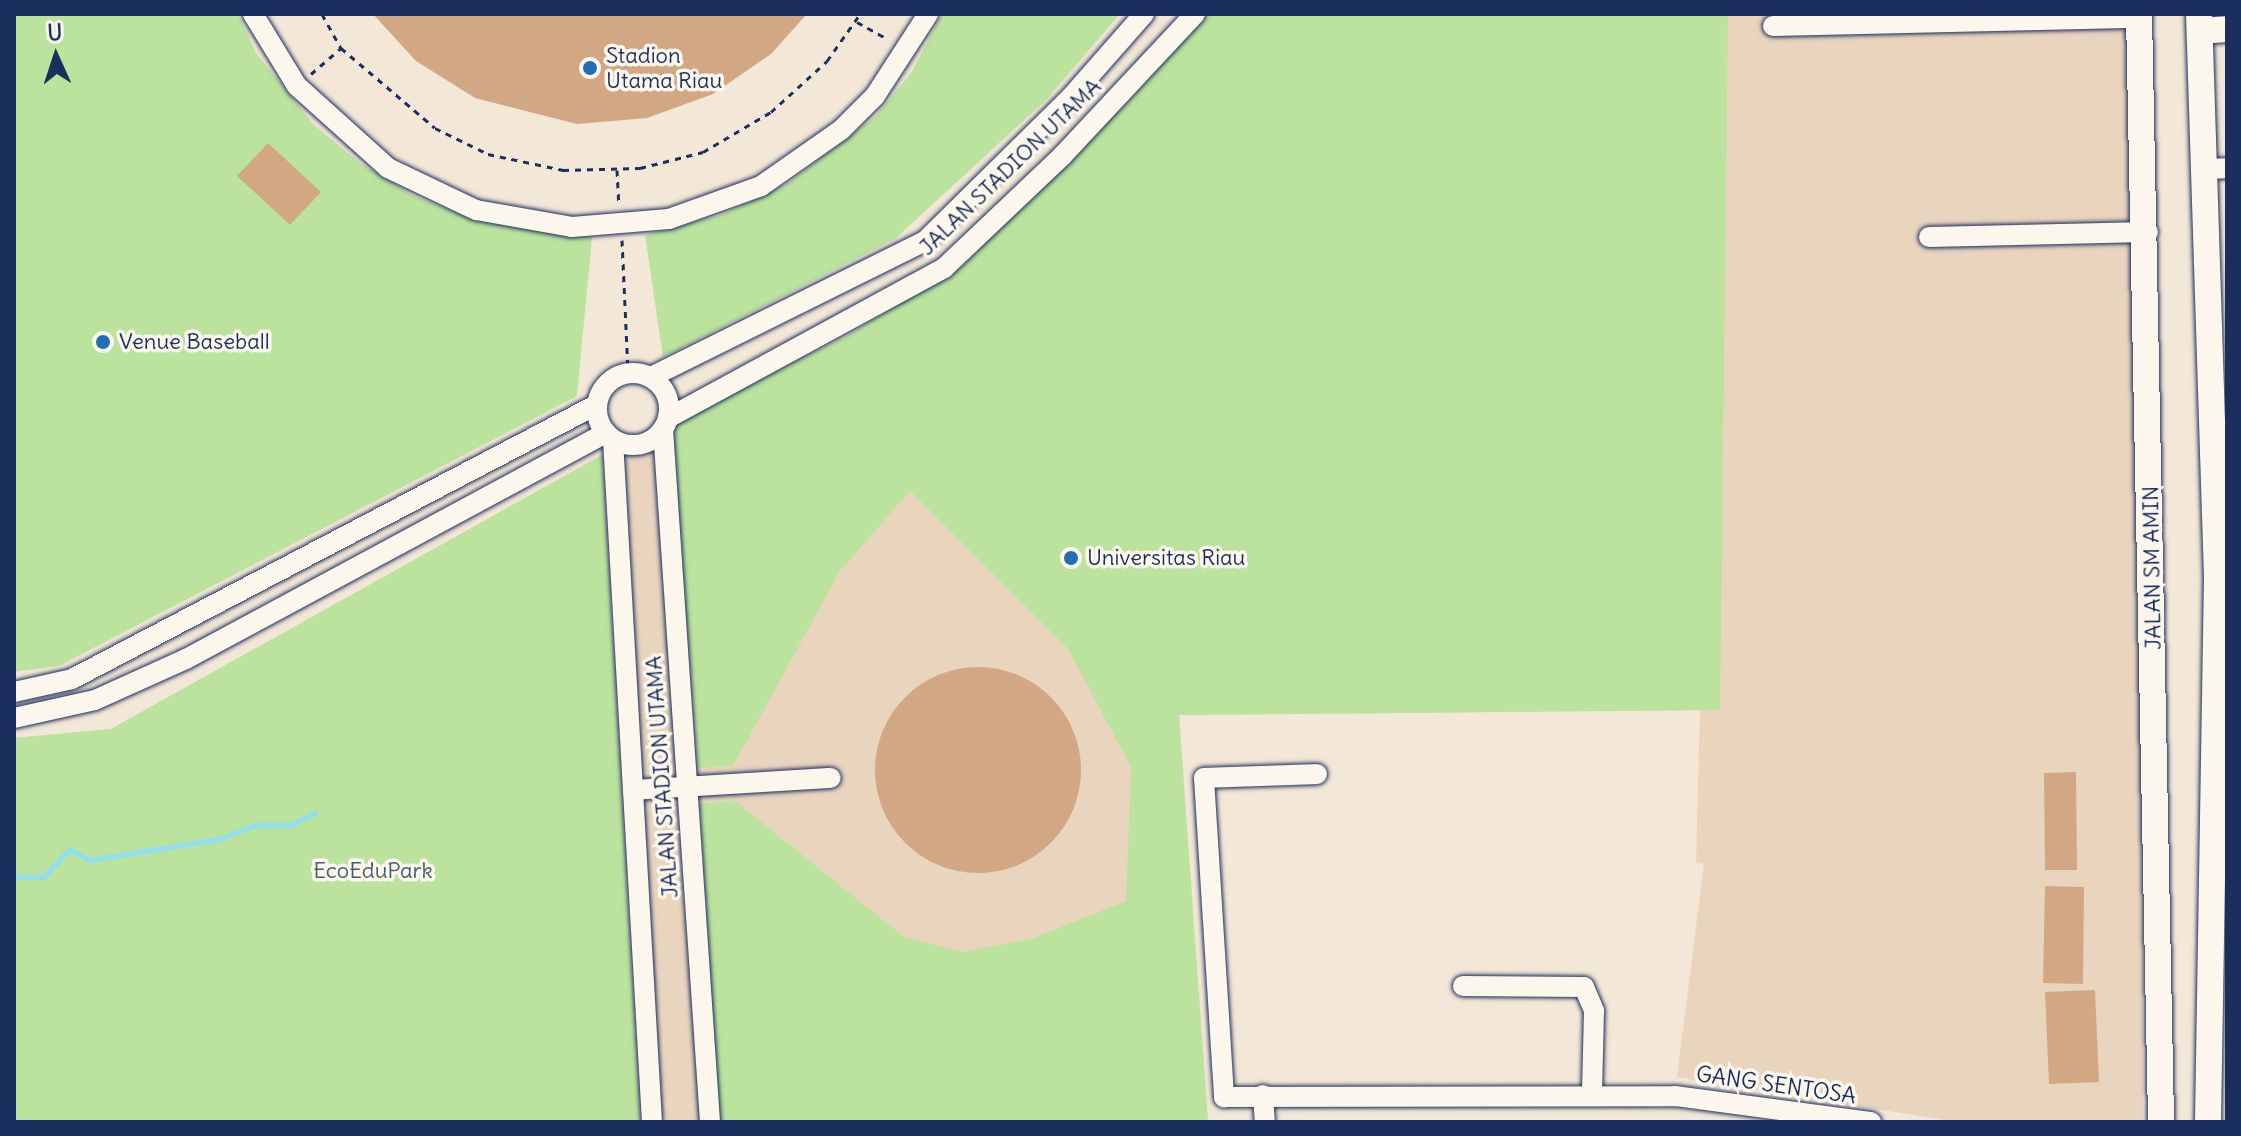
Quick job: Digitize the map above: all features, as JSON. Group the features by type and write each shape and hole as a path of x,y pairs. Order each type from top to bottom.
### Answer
{"main road":[{"name":"JALAN SM AMIN","path":"2139,16 2148,232 2161,1122"},
{"path":"2208,1122 2219,956 2215,169 2200,23 2227,29"}],"street":[{"path":"253,14 297,86 388,168 431,192 524,221 621,226 716,205 793,167 841,130 908,50 928,14"},
{"name":"JALAN STADION UTAMA","path":"651,377 851,282 925,241 1071,97 1144,14"},
{"name":"JALAN STADION UTAMA","path":"710,1122 665,423 681,405 869,311 944,268 1062,156 1195,14"},
{"path":"1773,26 2139,16"},
{"path":"1929,237 2148,232"},
{"path":"851,282 869,311"},
{"path":"14,692 72,679 596,405 607,383 628,373 651,377 666,395 665,423 643,443 609,437 186,659 95,700 14,718"},
{"path":"596,405 609,437"},
{"name":"JALAN STADION UTAMA","path":"609,437 652,1122"},
{"path":"165,629 186,659"},
{"name":"GANG SENTOSA","path":"1317,774 1204,778 1224,1097 1675,1096 1871,1122"},
{"path":"633,790 831,778"},
{"path":"1463,986 1584,987 1594,1011 1592,1094"},
{"path":"1263,1095 1265,1122"}],"path":[{"path":"322,14 341,48 435,128 488,154 563,170 617,170 703,152 771,112 827,61 860,14"},
{"path":"857,22 908,50"},
{"path":"297,86 341,48"},
{"path":"617,170 619,202"},
{"path":"621,226 628,373"}],"shaded area":[{"name":"Universitas Riau","path":"1199,14 2129,14 2142,603 2143,1122 1957,1122 1677,1077 1704,864 1696,863 1700,710 1179,715 1208,1122 14,1122 14,738 111,729 602,455 847,336 949,273 1131,99"}],"green space":[{"path":"14,14 238,14 256,53 313,124 360,163 412,195 470,218 592,237 577,396 59,666 14,672"},
{"path":"942,14 1120,14 1046,100 895,239 663,357 645,235 721,215 784,186 875,117 911,73"},
{"path":"1199,14 1728,14 1720,710 1179,715 1208,1122 719,1122 700,804 735,801 904,937 962,952 1031,939 1126,901 1131,767 1068,649 910,491 840,571 733,766 699,768 671,422 847,336 949,273 1131,99"},
{"name":"EcoEduPark","path":"602,455 640,1122 14,1122 14,738 111,729"}],"building":[{"name":"Stadion Utama Riau","path":"373,14 807,14 771,54 713,94 647,118 577,124 475,98 416,61"},
{"path":"268,143 321,192 290,225 237,176"},
{"path":"978,667 1017,675 1051,697 1073,731 1081,770 1073,809 1051,843 1017,865 978,873 939,865 905,843 883,809 875,770 883,731 905,697 939,675"},
{"path":"2076,772 2077,870 2045,870 2044,773"},
{"path":"2045,886 2084,887 2083,984 2043,983"},
{"path":"2095,990 2099,1082 2049,1084 2045,992"}],"waterway":[{"path":"14,877 44,877 69,849 89,860 218,839 256,825 290,825 315,813"}],"place":[{"name":"Stadion Utama Riau","path":"590,68"},
{"name":"Venue Baseball","path":"103,342"},
{"name":"Universitas Riau","path":"1071,558"}]}
